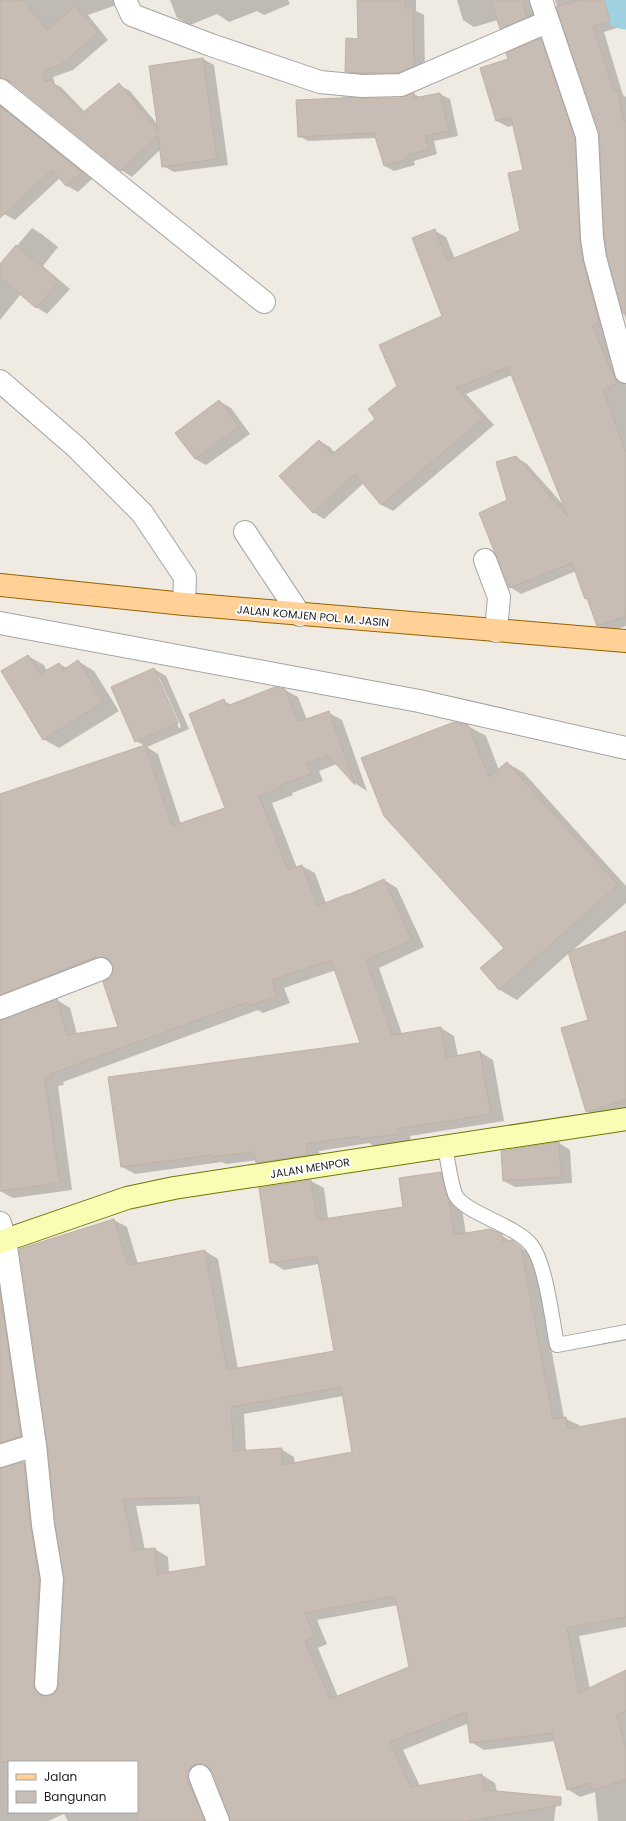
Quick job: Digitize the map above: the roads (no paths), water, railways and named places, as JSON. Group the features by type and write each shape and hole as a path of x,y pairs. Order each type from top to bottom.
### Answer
{"main road":[{"name":"JALAN KOMJEN POL. M. JASIN","path":"0,585 184,604 626,641"}],"street":[{"path":"125,0 132,15 211,45 320,82 362,86 401,85 547,22"},
{"path":"541,0 547,22 587,136 594,258 626,372"},
{"path":"0,90 264,302"},
{"path":"0,381 76,447 142,513 185,577 184,604"},
{"path":"245,532 300,614"},
{"path":"485,560 500,597 496,631"},
{"path":"0,623 419,701 626,748"},
{"path":"0,1008 101,969"},
{"name":"JALAN MENPOR","path":"2,1235 134,1197 174,1188 626,1119"},
{"path":"2,1235 35,1445 43,1525 52,1579 46,1684"},
{"path":"0,1456 35,1445"},
{"path":"200,1776 218,1821"}],"lane":[{"path":"445,1146 456,1195 470,1208 519,1234 532,1245 540,1258 558,1346 626,1332"}]}
